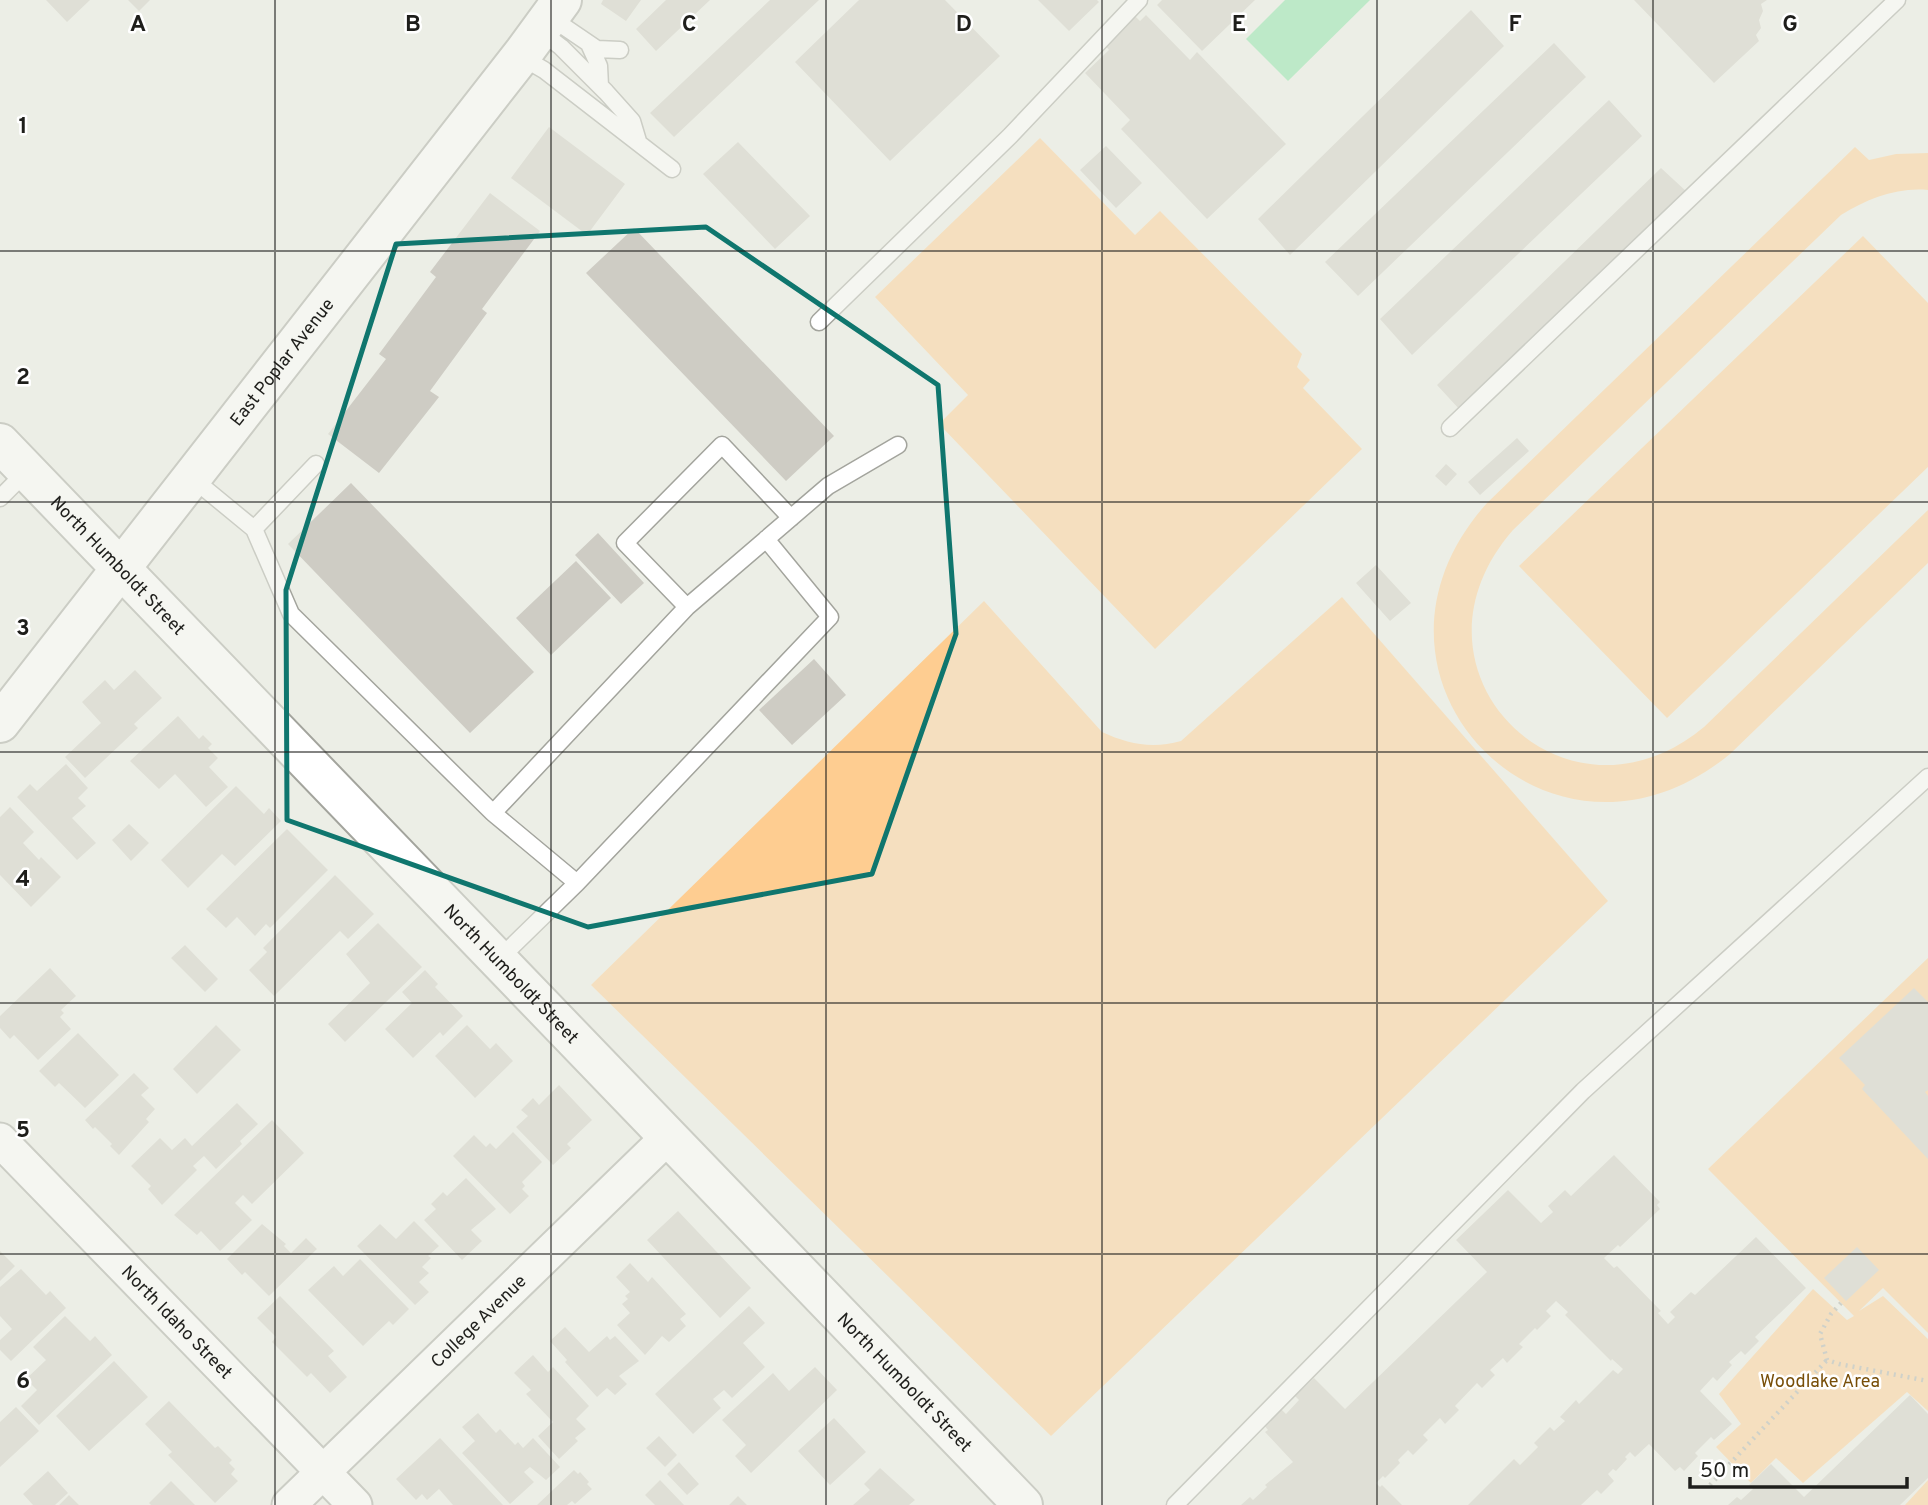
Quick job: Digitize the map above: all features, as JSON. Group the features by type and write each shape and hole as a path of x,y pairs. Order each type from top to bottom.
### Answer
{"street":[{"name":"East Poplar Avenue","path":"0,723 543,26"},
{"name":"North Humboldt Street","path":"0,443 1023,1505"},
{"name":"College Avenue","path":"289,1505 668,1137"},
{"name":"North Idaho Street","path":"0,1140 355,1505"}],"lane":[{"path":"819,322 1000,146 1139,0"},
{"path":"1450,428 1897,0"},
{"path":"543,26 597,49 620,50"},
{"path":"543,26 632,121 638,141"},
{"path":"543,26 544,71 672,169"},
{"path":"589,44 599,66 600,86"},
{"path":"687,607 625,542 722,445 791,518"},
{"path":"493,813 687,607 828,486 898,445"},
{"path":"254,529 316,464"},
{"path":"0,498 27,471"},
{"path":"192,478 254,529 291,614 493,813 577,883"},
{"path":"498,960 577,883 830,617 766,539"},
{"path":"1175,1505 1583,1091 1928,777"}],"path":[{"path":"1827,1360 1820,1334 1831,1314 1841,1303"},
{"path":"1827,1360 1928,1381"},
{"path":"1710,1485 1827,1360"}],"highlighted area":[{"path":"706,227 938,385 956,634 872,874 588,927 287,820 286,590 396,244"}],"green space":[{"path":"1040,138 1135,235 1160,211 1302,354 1297,367 1310,380 1303,388 1362,449 1155,649 939,424 968,395 875,297"},
{"path":"1855,147 1869,160 1896,154 1928,153 1928,190 1905,190 1883,195 1841,215 1513,530 1480,583 1472,636 1483,684 1511,724 1550,753 1598,765 1651,758 1704,727 1928,510 1928,563 1730,754 1661,793 1594,802 1533,786 1482,749 1448,698 1434,636 1445,570 1487,503"},
{"path":"1863,236 1928,303 1928,467 1667,718 1519,566"},
{"path":"1342,597 1608,901 1051,1436 591,985 984,601 1102,732 1121,740 1160,745 1181,741"},
{"name":"Woodlake Area","path":"1928,958 1928,1333 1883,1288 1859,1311 1883,1296 1928,1339 1928,1411 1907,1392 1803,1483 1776,1458 1751,1483 1716,1447 1741,1424 1719,1394 1813,1289 1847,1320 1854,1316 1708,1169"},
{"path":"1928,1480 1928,1505 1905,1505"}],"shaded area":[{"path":"1285,0 1370,0 1288,81 1246,39"}],"building":[{"path":"46,0 90,0 67,22"},
{"path":"128,0 150,0 139,11"},
{"path":"603,0 641,0 626,21 601,4"},
{"path":"666,0 710,0 656,51 636,29"},
{"path":"770,0 819,0 674,137 650,113"},
{"path":"859,0 945,0 1000,56 890,161 795,62"},
{"path":"1038,0 1097,0 1099,2 1069,31"},
{"path":"1162,0 1255,0 1202,51 1157,5"},
{"path":"1634,0 1767,0 1761,4 1761,28 1756,35 1759,41 1714,83"},
{"path":"1471,10 1504,46 1290,255 1258,219"},
{"path":"1146,15 1190,60 1197,52 1286,144 1207,219 1121,129 1130,120 1085,73 1109,50 1105,45 1135,16 1140,21"},
{"path":"1554,43 1586,77 1358,296 1325,262"},
{"path":"1609,100 1642,136 1412,355 1380,319"},
{"path":"549,127 625,184 587,235 511,178"},
{"path":"738,142 810,216 775,249 703,174"},
{"path":"1106,146 1142,183 1116,208 1080,170"},
{"path":"1661,168 1687,192 1460,410 1437,385"},
{"path":"490,193 540,231 482,309 487,313 430,391 439,397 379,473 328,434 386,359 379,354 436,277 430,272"},
{"path":"634,228 834,436 786,481 586,273"},
{"path":"1517,438 1529,451 1480,495 1468,482"},
{"path":"1446,464 1457,474 1446,486 1435,476"},
{"path":"351,483 534,672 470,733 288,544"},
{"path":"598,533 644,583 621,604 575,555"},
{"path":"576,561 611,598 551,655 516,618"},
{"path":"1376,565 1411,603 1390,621 1356,583"},
{"path":"814,659 846,695 792,745 759,710"},
{"path":"135,670 162,698 134,724 138,728 85,778 65,757 101,723 82,702 105,680 114,690"},
{"path":"178,716 199,739 203,735 212,744 208,748 218,758 209,767 228,787 206,807 175,774 159,789 130,761"},
{"path":"66,764 88,788 78,798 86,806 72,818 96,843 77,860 17,797 30,784 37,791"},
{"path":"236,786 264,814 269,808 281,821 235,866 222,854 188,888 161,860"},
{"path":"10,807 34,832 23,843 61,877 31,907 0,875 0,817"},
{"path":"129,824 149,843 131,861 112,840"},
{"path":"287,829 328,870 270,928 266,924 255,936 237,917 226,928 206,909"},
{"path":"335,875 374,914 348,939 340,931 274,996 249,970 267,952 263,948"},
{"path":"378,923 422,967 345,1042 328,1024 370,983 346,954"},
{"path":"185,945 218,979 205,992 171,958"},
{"path":"50,968 76,996 61,1010 64,1013 60,1017 71,1029 38,1060 14,1035 10,1039 0,1028 0,1016"},
{"path":"425,970 438,984 435,987 463,1016 443,1036 440,1032 413,1058 385,1029 412,1003 402,992"},
{"path":"1914,988 1928,1002 1928,1090 1925,1092 1928,1096 1928,1159 1862,1089 1865,1085 1839,1058"},
{"path":"216,1025 241,1050 197,1094 173,1069"},
{"path":"467,1025 490,1049 496,1043 513,1061 475,1098 435,1056"},
{"path":"78,1033 119,1075 85,1108 59,1083 55,1087 39,1071"},
{"path":"134,1073 149,1088 141,1095 155,1109 146,1119 149,1122 119,1155 110,1146 112,1144 85,1120"},
{"path":"559,1085 592,1120 567,1144 571,1148 553,1165 516,1127 528,1116 521,1110 533,1098 539,1105"},
{"path":"237,1103 258,1124 216,1169 204,1156 193,1166 197,1170 162,1205 148,1189 151,1186 131,1166 160,1138 172,1150 185,1138 192,1146"},
{"path":"272,1120 304,1153 252,1204 243,1195 235,1203 252,1220 220,1251 201,1231 197,1235 174,1215"},
{"path":"513,1132 542,1162 522,1182 525,1186 522,1189 529,1196 510,1214 453,1156 474,1135 486,1147 490,1143 496,1149"},
{"path":"1614,1155 1660,1202 1657,1205 1660,1209 1620,1247 1618,1245 1604,1258 1614,1268 1617,1266 1661,1311 1658,1313 1668,1324 1675,1317 1670,1312 1691,1292 1695,1295 1756,1237 1806,1288 1755,1337 1759,1341 1745,1355 1741,1351 1729,1362 1732,1365 1717,1381 1713,1377 1700,1391 1732,1424 1714,1440 1711,1437 1695,1453 1698,1456 1684,1471 1680,1467 1675,1471 1649,1444 1635,1457 1630,1452 1616,1471 1613,1469 1608,1474 1614,1481 1601,1494 1597,1490 1581,1505 1468,1505 1514,1459 1520,1465 1538,1447 1534,1443 1550,1427 1554,1431 1565,1421 1560,1417 1576,1400 1579,1404 1613,1370 1618,1374 1623,1369 1612,1359 1611,1361 1565,1315 1568,1312 1556,1301 1546,1311 1551,1316 1519,1344 1523,1347 1507,1363 1503,1358 1490,1370 1495,1375 1482,1388 1477,1383 1455,1406 1459,1410 1445,1424 1440,1418 1423,1435 1428,1440 1413,1455 1408,1450 1398,1460 1400,1463 1376,1483 1380,1487 1382,1485 1402,1505 1241,1505 1250,1497 1253,1500 1267,1487 1265,1485 1293,1462 1265,1432 1268,1430 1264,1425 1281,1409 1286,1414 1299,1400 1295,1396 1314,1378 1345,1409 1487,1272 1456,1240 1508,1190 1541,1223 1553,1212 1548,1206 1565,1190 1571,1196"},
{"path":"466,1178 496,1209 471,1230 482,1241 462,1260 424,1220 436,1209 431,1204 443,1192 447,1196"},
{"path":"678,1211 751,1288 720,1318 647,1240"},
{"path":"414,1221 439,1246 428,1256 431,1258 422,1267 429,1273 419,1282 429,1292 415,1305 357,1246 380,1224 396,1239"},
{"path":"262,1224 286,1244 284,1246 291,1253 306,1238 317,1249 269,1296 245,1272 242,1275 227,1259"},
{"path":"1857,1247 1879,1270 1846,1301 1824,1278"},
{"path":"0,1251 15,1266 0,1281"},
{"path":"360,1259 409,1309 393,1325 389,1321 363,1346 308,1290 334,1266 343,1276"},
{"path":"630,1263 648,1282 652,1277 686,1314 680,1319 686,1326 669,1342 662,1336 645,1355 617,1325 630,1313 622,1304 628,1299 625,1296 630,1292 616,1277"},
{"path":"21,1269 46,1295 50,1291 66,1308 11,1361 0,1350 0,1340 12,1329 0,1316 0,1287"},
{"path":"280,1296 334,1351 328,1356 347,1377 330,1393 311,1373 307,1377 272,1342 276,1337 257,1318"},
{"path":"749,1306 765,1323 743,1343 765,1367 732,1398 724,1390 713,1399 721,1408 693,1434 655,1394"},
{"path":"65,1316 90,1341 95,1336 112,1355 39,1425 21,1406 37,1390 26,1379 46,1360 33,1347"},
{"path":"565,1327 589,1352 607,1336 610,1340 615,1336 639,1361 619,1376 627,1384 615,1395 607,1388 597,1397 565,1362 567,1360 550,1341"},
{"path":"533,1355 548,1372 553,1367 589,1406 576,1419 586,1429 575,1438 578,1441 559,1459 538,1436 553,1422 526,1394 531,1390 514,1373"},
{"path":"114,1361 148,1397 89,1451 56,1416"},
{"path":"815,1367 837,1390 751,1473 735,1456 746,1445 722,1420 773,1373 789,1391"},
{"path":"1910,1395 1928,1414 1928,1478 1900,1505 1728,1505 1737,1497 1741,1500 1753,1489 1749,1485 1771,1464 1804,1497"},
{"path":"169,1401 215,1448 218,1446 232,1460 229,1463 235,1469 231,1474 238,1481 215,1503 168,1455 172,1452 145,1424"},
{"path":"16,1407 39,1431 0,1467 0,1422"},
{"path":"478,1413 496,1433 500,1429 515,1445 518,1442 523,1448 533,1438 560,1467 546,1480 530,1467 524,1472 534,1482 510,1504 462,1453 475,1441 462,1427"},
{"path":"834,1418 866,1452 830,1485 798,1451"},
{"path":"659,1436 677,1455 665,1467 646,1448"},
{"path":"440,1438 503,1505 453,1505 439,1489 427,1500 422,1494 416,1500 396,1479"},
{"path":"679,1462 699,1484 687,1495 667,1474"},
{"path":"880,1468 915,1500 909,1505 853,1505 870,1490 864,1484"},
{"path":"574,1470 578,1474 580,1472 592,1489 575,1504 572,1501 567,1505 537,1505"},
{"path":"48,1471 68,1493 55,1505 33,1505 23,1494"},
{"path":"660,1480 684,1505 655,1505 645,1495"},
{"path":"171,1481 195,1505 149,1503"},
{"path":"69,1495 79,1505 59,1505"},
{"path":"738,1496 747,1505 729,1505"}]}
